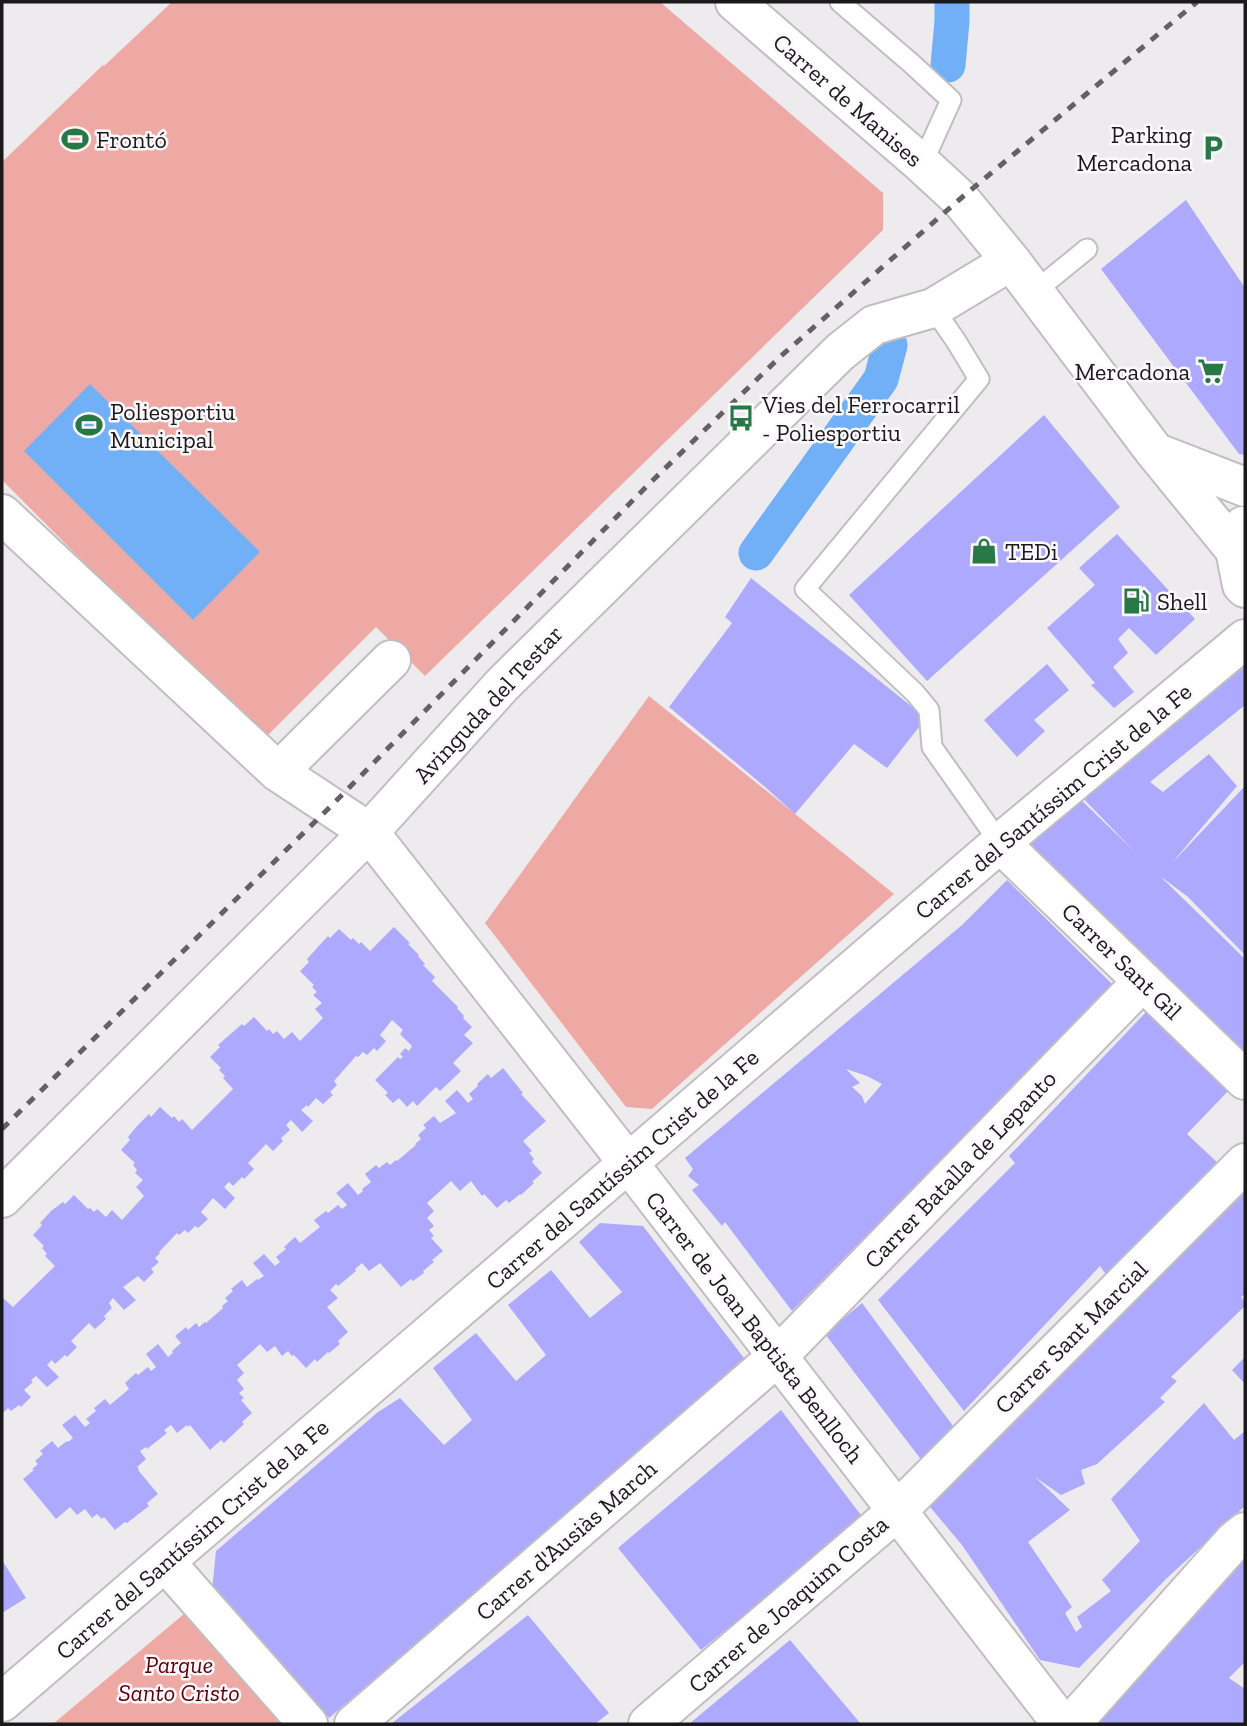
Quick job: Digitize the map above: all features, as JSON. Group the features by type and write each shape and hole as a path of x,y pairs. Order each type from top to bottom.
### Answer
{"street":[{"name":"Carrer de Manises","path":"736,2 960,199 1011,261 1155,452 1240,535"},
{"name":"Avinguda del Testar","path":"2,1198 369,832 503,684 840,352 874,326 933,308 1011,261"},
{"path":"1155,452 1245,487"},
{"name":"Carrer de Joan Baptista Benlloch","path":"2,514 278,772 369,832 1062,1724"},
{"path":"1240,535 1242,585 1245,588"},
{"name":"Carrer del Santíssim Crist de la Fe","path":"2,1702 1000,843 1245,639"},
{"path":"278,772 391,660"},
{"name":"Carrer Sant Gil","path":"1000,843 1245,1080"},
{"name":"Carrer Batalla de Lepanto","path":"778,1356 1143,981"},
{"name":"Carrer Sant Marcial","path":"897,1511 1245,1163"},
{"name":"Carrer d'Ausiàs March","path":"354,1724 778,1356"},
{"name":"Carrer de Joaquim Costa","path":"648,1724 897,1511"},
{"path":"1071,1724 1245,1532"},
{"path":"166,1563 308,1724"}],"lane":[{"path":"840,2 951,100 922,164"},
{"path":"1034,292 1087,249"},
{"path":"933,308 979,379 805,589 915,693 929,710 932,747 1000,843"}],"green space":[{"path":"172,2 660,2 883,193 883,230 425,676 376,627 262,741 2,480 2,162"},
{"path":"649,696 894,894 652,1109 626,1107 485,923"},
{"name":"Parque Santo Cristo","path":"184,1614 281,1724 53,1724"}],"water":[{"path":"90,384 260,552 193,620 24,451"}],"building":[{"name":"Mercadona","path":"1186,200 1245,288 1245,455 1239,454 1101,269"},
{"name":"TEDi","path":"1044,415 1120,507 927,681 849,595"},
{"path":"1117,534 1195,619 1156,655 1129,628 1118,639 1128,653 1113,667 1134,692 1114,708 1091,685 1095,683 1047,628 1095,585 1079,568"},
{"path":"751,578 926,718 887,768 854,744 795,814 669,707 732,623 725,617"},
{"path":"1245,654 1245,705 1150,782 1163,792 1209,754 1237,786 1171,864 1245,786 1245,955 1188,897 1160,876 1245,959 1245,1056 1025,841 1076,795 1134,851 1078,793"},
{"path":"1047,664 1069,690 1034,720 1045,731 1017,757 984,720"},
{"path":"1007,880 1113,985 792,1311 725,1222 722,1226 692,1190 699,1185 688,1176 693,1169 685,1158 962,925","holes":["846,1069 882,1084 865,1104 862,1096 852,1087 860,1083"]},
{"path":"394,927 410,943 408,944 425,964 423,965 435,977 432,981 458,1007 463,1018 472,1027 464,1035 473,1043 453,1063 461,1071 440,1091 436,1087 417,1106 413,1101 407,1107 399,1098 393,1103 385,1095 388,1093 375,1080 398,1057 403,1057 400,1054 405,1048 409,1051 412,1046 400,1034 403,1030 392,1020 380,1035 386,1041 377,1051 374,1048 367,1055 363,1052 356,1056 334,1081 337,1085 330,1092 333,1095 323,1104 316,1098 301,1110 313,1121 302,1132 291,1120 286,1125 290,1130 273,1151 266,1144 248,1163 254,1169 233,1186 229,1182 224,1187 235,1198 225,1209 213,1198 201,1212 208,1219 188,1233 185,1230 179,1235 177,1233 159,1252 155,1258 159,1262 151,1269 154,1272 144,1282 138,1276 123,1287 136,1300 124,1310 113,1298 109,1303 112,1308 104,1316 106,1319 95,1329 89,1323 71,1341 77,1347 67,1357 65,1355 55,1364 52,1360 47,1365 59,1377 47,1387 36,1376 24,1390 31,1397 21,1407 19,1405 11,1411 8,1408 2,1414 2,1300 3,1298 13,1307 55,1266 45,1256 47,1254 42,1248 44,1246 33,1235 42,1225 40,1223 51,1211 63,1202 65,1204 74,1195 88,1209 94,1212 97,1209 106,1217 112,1210 122,1220 144,1196 136,1187 143,1180 135,1173 135,1163 121,1150 137,1126 160,1107 179,1122 182,1119 192,1130 233,1089 223,1078 225,1076 219,1070 221,1068 210,1057 220,1047 218,1045 254,1017 267,1031 269,1029 273,1034 277,1031 284,1039 292,1032 300,1041 323,1018 315,1009 322,1003 313,995 317,992 312,987 314,985 300,971 309,962 307,959 328,936 330,938 339,929 351,940 353,938 359,944 361,942 370,951"},
{"path":"1147,1011 1231,1088 1187,1134 1219,1164 1107,1276 1100,1266 964,1411 878,1300 1015,1163 1009,1156"},
{"path":"503,1068 523,1093 521,1094 546,1121 523,1141 532,1151 529,1153 534,1159 532,1162 542,1173 532,1182 534,1183 521,1195 509,1203 506,1200 497,1208 484,1194 482,1196 471,1181 460,1191 451,1181 427,1203 434,1211 427,1218 434,1226 429,1230 434,1236 431,1238 443,1251 432,1260 434,1262 424,1273 401,1287 380,1263 369,1271 362,1263 356,1271 330,1290 338,1298 327,1307 348,1332 338,1341 340,1344 317,1362 315,1359 306,1368 288,1351 282,1356 275,1346 267,1352 260,1344 237,1365 244,1373 237,1380 244,1389 239,1393 244,1398 241,1400 252,1413 242,1422 244,1424 224,1443 221,1440 210,1450 190,1425 177,1433 171,1425 164,1430 167,1433 147,1449 146,1447 140,1451 146,1459 137,1467 158,1494 147,1503 149,1506 127,1523 115,1530 104,1517 102,1519 97,1514 92,1518 85,1509 77,1515 70,1507 56,1519 23,1479 38,1464 35,1461 43,1454 40,1451 52,1441 58,1448 73,1438 62,1425 75,1415 85,1427 90,1423 86,1419 96,1411 94,1408 105,1399 110,1405 129,1389 125,1383 136,1373 138,1375 148,1367 151,1371 156,1367 146,1354 158,1344 168,1357 173,1353 181,1343 175,1336 186,1327 188,1330 196,1323 199,1327 206,1323 223,1308 228,1301 225,1298 233,1291 231,1289 242,1280 247,1287 264,1276 253,1263 264,1254 275,1266 280,1262 276,1257 295,1237 300,1243 320,1227 314,1220 338,1205 342,1209 347,1205 336,1193 348,1183 358,1195 371,1182 365,1174 376,1165 379,1168 387,1162 390,1165 416,1145 421,1139 418,1135 426,1128 423,1125 434,1116 440,1123 456,1113 445,1101 457,1090 468,1103 473,1099 469,1094 477,1084 488,1074 491,1078"},
{"path":"1245,1169 1245,1294 1241,1297 1245,1306 1171,1377 1177,1381 1160,1398 1165,1402 1097,1464 1081,1470 1085,1484 1061,1495 1035,1477 1070,1510 1028,1542 1072,1607 1065,1613 1076,1632 1082,1627 1077,1617 1111,1591 1102,1580 1140,1541 1111,1499 1204,1403 1234,1440 1245,1431 1245,1506 1166,1579 1079,1668 1040,1660 962,1545 925,1501"},
{"path":"600,1223 643,1226 747,1362 329,1718 212,1590 216,1551 378,1412 400,1398 444,1445 472,1420 433,1368 476,1333 516,1381 546,1355 508,1305 551,1270 590,1318 622,1292 579,1242"},
{"path":"862,1303 959,1434 926,1466 825,1334"},
{"path":"1245,1357 1245,1384 1232,1370"},
{"path":"781,1410 864,1519 701,1650 618,1548"},
{"path":"1245,1544 1245,1662 1229,1678 1245,1689 1245,1724 1093,1724"},
{"path":"2,1560 26,1598 2,1613"},
{"path":"528,1615 609,1713 595,1724 391,1724"},
{"path":"790,1640 861,1724 689,1724"}],"waterway":[{"path":"948,65 952,2"},
{"path":"756,553 881,379 890,345"}],"railway":[{"path":"2,1129 331,806 650,483 781,356 960,199 1197,2"}],"place":[{"name":"Frontó","path":"75,139"},
{"name":"Parking Mercadona","path":"1213,148"},
{"name":"Mercadona","path":"1211,371"},
{"name":"Vies del Ferrocarril - Poliesportiu","path":"741,418"},
{"name":"Poliesportiu Municipal","path":"89,425"},
{"name":"TEDi","path":"984,551"},
{"name":"Shell","path":"1136,601"}]}
